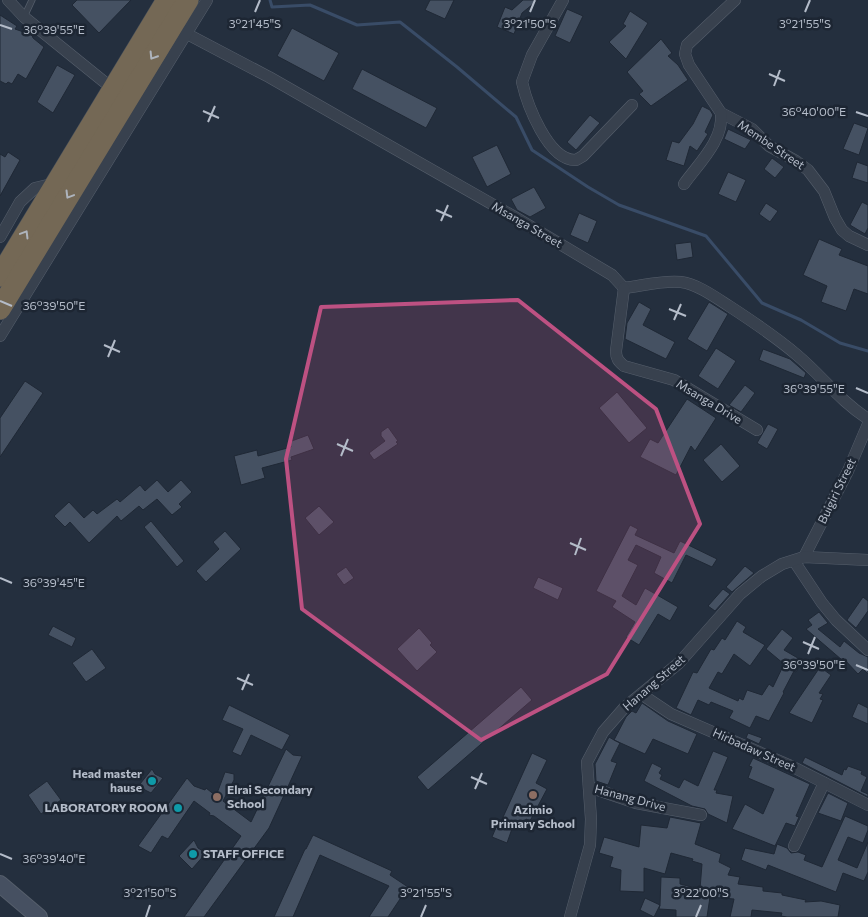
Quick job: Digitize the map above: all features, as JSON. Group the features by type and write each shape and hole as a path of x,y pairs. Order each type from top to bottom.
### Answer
{"highway":[{"path":"0,276 167,0"},
{"path":"0,309 179,30 188,0"}],"street":[{"path":"8,0 24,17 113,89"},
{"path":"0,336 179,30 207,0"},
{"path":"563,0 532,55 522,82 539,126 550,143 563,157 576,160 583,156 632,105"},
{"name":"Membe Street","path":"735,0 687,45 685,54 689,65 721,113 752,129 774,149 808,170 824,191 842,230 854,239 868,245"},
{"name":"Msanga Street","path":"179,30 269,77 513,216 612,275 624,288"},
{"path":"684,184 718,134 722,125 721,113"},
{"path":"0,237 3,223 29,193 36,188 56,184"},
{"path":"624,288 665,282 682,282 717,298 748,318 797,355 842,400 868,419"},
{"name":"Msanga Drive","path":"624,288 616,351 618,362 624,366 674,380 757,430"},
{"name":"Buigiri Street","path":"799,559 848,471 868,424"},
{"path":"799,559 822,604 868,650"},
{"name":"Hanang Street","path":"570,917 590,845 592,826 587,762 599,739 614,719 679,663 740,594 762,576 782,564 799,559 868,560"},
{"name":"Hirbadaw Street","path":"641,694 671,714 777,760 868,805"},
{"path":"794,846 824,783"},
{"name":"Hanang Drive","path":"589,787 636,803 701,815"},
{"path":"0,884 39,917"}],"lane":[{"path":"24,17 32,0"}],"highlighted area":[{"path":"518,300 656,409 700,524 607,674 481,740 302,609 286,459 321,307"}],"building":[{"path":"77,0 131,0 99,33 72,5"},
{"path":"430,0 454,0 445,19 425,10"},
{"path":"523,0 538,0 522,13 514,34 497,27 505,7 512,10"},
{"path":"567,9 583,16 570,43 555,36"},
{"path":"630,11 648,23 626,59 609,42 626,26 623,24"},
{"path":"0,15 17,26 15,29 32,35 44,47 26,79 18,74 12,84 0,81"},
{"path":"292,28 339,53 324,81 277,56"},
{"path":"661,39 672,53 668,56 678,65 688,80 651,106 639,94 643,91 627,72"},
{"path":"57,65 75,75 53,113 37,102"},
{"path":"362,69 437,108 426,128 352,89"},
{"path":"702,106 710,110 713,115 705,132 708,134 697,151 690,146 684,166 666,160 672,141 679,143 693,124"},
{"path":"590,115 600,123 576,150 567,142"},
{"path":"854,123 868,128 859,155 843,149"},
{"path":"728,129 751,140 745,149 724,139"},
{"path":"497,145 511,174 487,187 472,157"},
{"path":"8,152 20,160 0,196 0,154 5,157"},
{"path":"772,158 784,167 775,178 764,169"},
{"path":"857,162 868,166 868,183 852,178"},
{"path":"728,172 746,180 736,202 718,194"},
{"path":"534,187 546,208 530,217 517,210 511,199"},
{"path":"862,202 868,205 868,228 865,234 850,225"},
{"path":"766,203 778,211 770,222 759,214"},
{"path":"579,213 597,221 588,243 570,235"},
{"path":"819,239 842,249 839,255 868,266 868,294 854,289 846,311 821,302 827,286 803,275"},
{"path":"691,242 693,257 677,260 675,244"},
{"path":"639,302 651,309 643,325 675,342 666,359 625,339 627,323"},
{"path":"709,302 728,314 707,351 687,339"},
{"path":"716,348 736,361 718,389 698,376"},
{"path":"763,349 790,359 806,373 804,378 759,360"},
{"path":"25,381 43,393 0,457 0,418"},
{"path":"745,385 755,393 741,412 729,405"},
{"path":"617,392 647,428 629,443 599,408"},
{"path":"687,399 716,418 695,451 691,446 676,475 640,457 650,439 658,443"},
{"path":"768,424 778,429 767,449 757,443"},
{"path":"388,427 398,441 396,442 398,444 374,460 369,453 385,441 381,436 381,432"},
{"path":"308,435 314,449 291,457 292,460 262,468 265,478 241,485 234,456 257,450 258,456 291,447 289,442"},
{"path":"721,444 740,466 722,482 703,460"},
{"path":"157,480 168,492 181,480 192,492 179,504 182,507 172,515 157,499 143,510 139,506 121,521 117,516 89,543 70,522 65,527 54,516 69,502 84,518 93,510 97,514 117,499 120,502 140,485 145,491"},
{"path":"319,506 334,522 319,535 305,518"},
{"path":"151,521 184,561 177,567 144,527"},
{"path":"630,525 638,529 635,535 674,553 680,541 717,559 712,567 686,555 672,583 654,573 661,557 636,545 628,560 638,565 622,596 636,605 645,588 678,607 670,621 658,614 639,645 626,637 635,622 612,607 616,601 596,591"},
{"path":"225,531 241,549 206,582 196,571 219,549 213,542"},
{"path":"745,566 754,573 732,592 726,587"},
{"path":"346,567 354,578 344,585 336,574"},
{"path":"538,577 563,588 558,600 533,588"},
{"path":"723,589 730,594 715,611 708,606"},
{"path":"863,597 868,601 868,611 856,628 847,620"},
{"path":"819,612 828,623 818,629 840,647 844,641 859,653 868,657 868,674 863,669 858,674 843,658 842,660 806,629 812,625 808,620"},
{"path":"737,621 746,627 743,632 765,645 750,666 734,654 722,674 718,672 709,688 738,701 739,698 743,700 747,690 762,695 769,684 773,687 784,664 766,649 782,629 793,638 784,650 803,661 796,672 794,671 769,721 756,716 750,728 729,718 733,711 711,702 709,705 698,700 691,715 676,708 693,672 697,673 711,649 714,650 722,638 725,640"},
{"path":"53,626 76,638 72,647 48,635"},
{"path":"419,628 437,652 417,671 397,649"},
{"path":"92,649 106,668 86,682 72,663"},
{"path":"820,667 831,675 819,693 823,694 820,699 823,700 812,723 789,713"},
{"path":"521,687 532,700 428,790 417,777"},
{"path":"642,703 668,721 697,734 688,754 653,739 645,754 614,740 626,717 632,711 636,713"},
{"path":"858,703 868,708 868,724 852,717"},
{"path":"229,705 290,735 282,750 251,735 241,756 232,752 243,729 222,720"},
{"path":"748,733 762,738 759,744 746,738"},
{"path":"609,737 620,743 611,761 617,763 608,785 596,781 595,764"},
{"path":"286,749 293,755 302,756 269,828 204,917 184,917 241,836 214,816 209,815 210,813 194,801 168,839 162,836 151,853 138,846 187,778 194,786 205,790 206,788 216,796 225,772 234,774 234,780 223,801 251,822"},
{"path":"713,751 728,757 714,790 717,790 716,793 733,796 727,823 708,814 705,809 692,806 644,781 652,763 662,768 659,773 662,775 660,779 679,788 684,779 698,786"},
{"path":"532,753 547,760 536,783 547,789 530,821 526,819 522,830 513,826 507,843 492,837 497,825 499,826"},
{"path":"805,757 842,775 844,769 846,770 848,766 862,771 861,774 867,777 861,791 868,794 868,797 802,763"},
{"path":"753,758 810,784 796,816 799,817 795,826 786,823 775,846 732,829 745,804 763,814 774,789 748,778 752,767 749,766"},
{"name":"Head master hause","path":"152,769 155,774 163,778 151,793 140,784"},
{"path":"47,781 61,800 41,814 28,795"},
{"path":"828,793 848,803 841,821 818,813"},
{"path":"845,816 868,826 863,843 848,837 838,860 857,868 868,842 868,872 864,881 843,873 836,892 768,865 766,870 741,860 745,848 774,854 777,844 787,848 791,853 798,852 806,855 804,860 822,867"},
{"path":"670,817 701,823 695,844 721,854 719,862 731,868 728,875 740,877 738,884 763,887 763,891 782,893 782,895 806,900 805,902 821,901 840,905 838,917 787,917 781,916 782,913 752,910 751,917 730,917 734,899 710,897 707,917 676,917 676,910 659,909 661,877 680,878 680,884 700,889 702,864 692,861 693,859 671,853 665,874 644,868 644,892 620,891 621,870 610,867 613,857 599,853 604,837 639,847 641,825 667,828"},
{"path":"313,835 392,871 390,875 408,887 388,917 369,917 389,886 320,855 293,917 274,917"},
{"name":"STAFF OFFICE","path":"194,840 198,848 206,853 192,869 179,856"},
{"path":"645,898 660,905 654,917 640,910"}],"waterway":[{"path":"270,0 272,7 310,5 357,25 400,22 516,117 532,150 619,205 706,236 762,303 801,320 840,343 868,351"}],"place":[{"name":"Head master hause","path":"152,781"},
{"name":"Azimio Primary School","path":"533,795"},
{"name":"Elrai Secondary School","path":"217,797"},
{"name":"LABORATORY ROOM","path":"178,808"},
{"name":"STAFF OFFICE","path":"193,854"}]}
